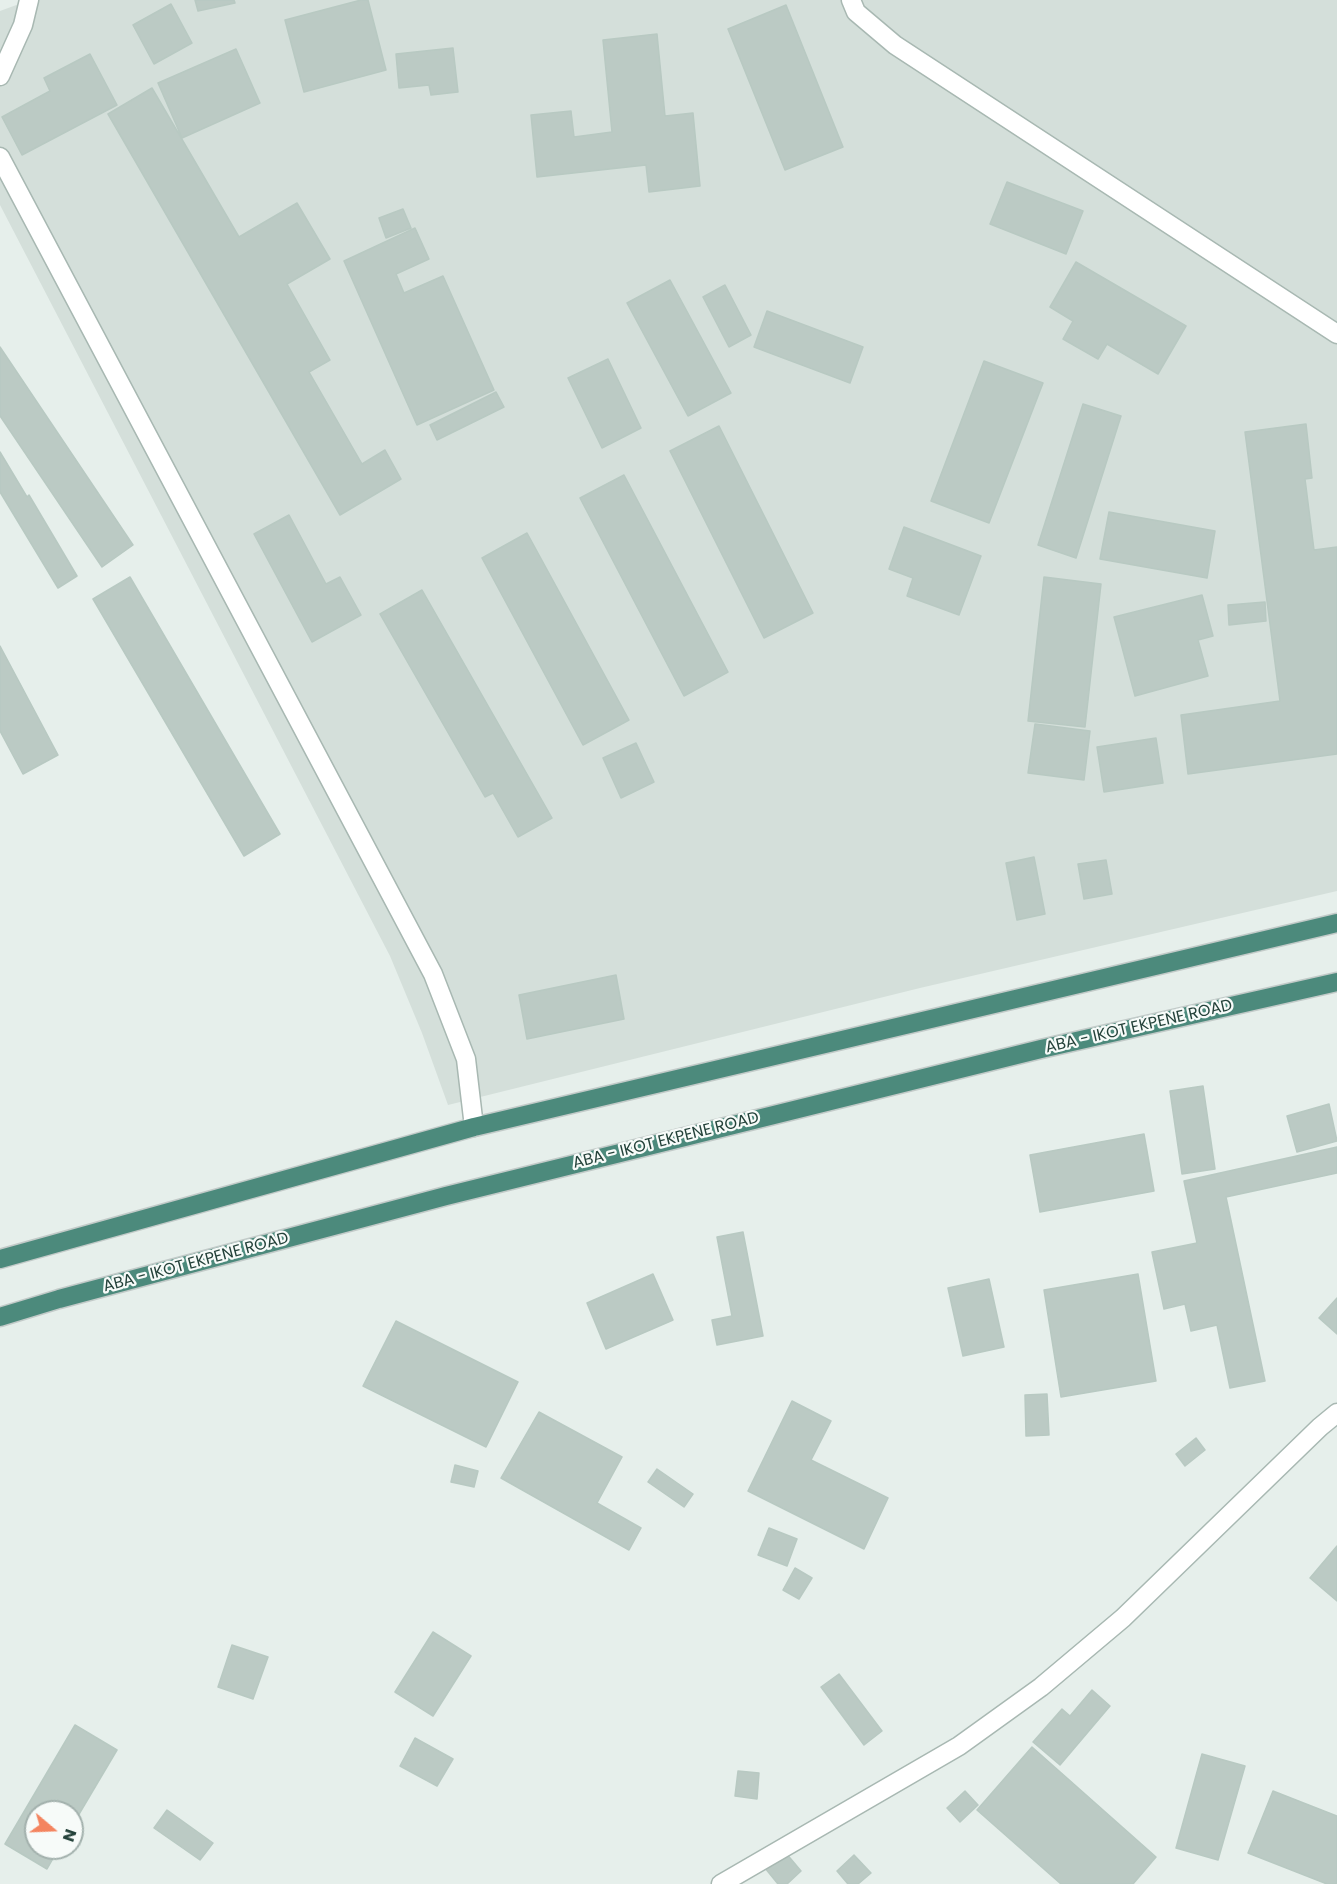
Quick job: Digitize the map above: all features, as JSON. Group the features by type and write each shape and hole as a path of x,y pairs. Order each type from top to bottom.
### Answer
{"highway":[{"path":"0,1259 474,1127 1337,924"},
{"name":"ABA - IKOT EKPENE ROAD","path":"0,1317 70,1296 446,1196 1041,1048 1337,982"}],"street":[{"path":"0,76 23,25 29,0"},
{"path":"851,0 856,12 895,45 1337,334"},
{"path":"0,157 433,974 466,1059 474,1127"},
{"path":"722,1884 959,1746 1041,1688 1123,1618 1337,1413"}],"shaded area":[{"path":"30,0 1337,0 1337,891 920,988 448,1105 422,1033 390,956 0,205 0,11"}],"building":[{"path":"195,0 234,0 235,3 198,11"},
{"path":"368,0 386,70 304,92 285,20"},
{"path":"171,4 192,43 154,64 133,25"},
{"path":"786,5 843,147 785,170 728,29"},
{"path":"657,34 665,116 693,113 700,186 649,192 646,165 537,177 531,115 571,111 574,137 612,132 603,40"},
{"path":"453,48 458,92 431,95 429,85 399,88 396,54"},
{"path":"236,49 260,103 182,138 158,83"},
{"path":"90,54 117,105 22,155 2,117 50,91 44,78"},
{"path":"152,88 239,237 297,203 330,259 287,284 330,360 309,372 362,464 385,450 401,479 340,515 108,114"},
{"path":"1007,182 1083,211 1066,254 990,224"},
{"path":"403,209 411,228 386,238 379,218"},
{"path":"415,228 429,259 396,274 404,293 443,276 494,390 417,425 344,261"},
{"path":"1076,262 1186,326 1158,374 1107,344 1098,359 1063,339 1073,321 1050,307"},
{"path":"670,280 731,393 688,416 627,303"},
{"path":"725,285 751,335 729,347 703,297"},
{"path":"767,311 863,347 850,383 754,347"},
{"path":"0,347 133,545 102,567 0,416"},
{"path":"608,359 641,428 602,448 568,378"},
{"path":"984,361 1043,383 989,523 931,501"},
{"path":"496,392 504,407 437,440 430,425"},
{"path":"1083,404 1121,416 1076,558 1038,545"},
{"path":"1306,424 1312,478 1305,479 1314,550 1337,547 1337,754 1188,774 1181,715 1280,701 1245,432"},
{"path":"719,426 813,613 764,638 670,451"},
{"path":"0,452 27,497 29,495 77,576 58,588 0,492"},
{"path":"624,475 728,672 684,696 580,498"},
{"path":"1109,512 1215,531 1207,578 1100,559"},
{"path":"289,515 326,584 340,577 361,615 312,642 254,534"},
{"path":"904,527 981,556 959,615 907,596 913,578 889,569"},
{"path":"527,533 629,720 583,745 482,558"},
{"path":"130,577 280,834 244,856 93,599"},
{"path":"1044,577 1101,584 1085,727 1028,721"},
{"path":"422,590 552,818 518,837 493,793 485,797 380,614"},
{"path":"1202,595 1213,636 1198,640 1208,676 1135,696 1114,617"},
{"path":"1265,602 1266,621 1229,625 1228,605"},
{"path":"0,646 58,755 23,774 0,731"},
{"path":"1035,724 1090,731 1084,780 1028,773"},
{"path":"1156,738 1163,783 1104,792 1097,747"},
{"path":"636,743 654,782 621,798 603,758"},
{"path":"1034,857 1045,914 1017,920 1006,863"},
{"path":"1106,860 1112,894 1084,899 1078,864"},
{"path":"616,975 624,1019 527,1039 519,995"},
{"path":"1203,1086 1215,1169 1182,1174 1170,1091"},
{"path":"1329,1104 1337,1141 1297,1152 1287,1116"},
{"path":"1144,1134 1154,1191 1040,1212 1030,1155"},
{"path":"1337,1147 1337,1173 1226,1197 1265,1381 1230,1388 1217,1325 1191,1331 1185,1304 1164,1309 1152,1252 1197,1243 1184,1181"},
{"path":"743,1232 763,1336 717,1345 712,1320 732,1316 717,1237"},
{"path":"653,1274 673,1320 606,1349 587,1303"},
{"path":"1138,1274 1156,1381 1061,1397 1044,1290"},
{"path":"989,1279 1004,1347 963,1356 948,1288"},
{"path":"1337,1298 1337,1334 1319,1318"},
{"path":"396,1321 518,1382 486,1447 363,1386"},
{"path":"1047,1394 1049,1435 1026,1436 1025,1395"},
{"path":"792,1401 831,1421 811,1460 888,1498 864,1549 748,1491"},
{"path":"539,1412 622,1457 597,1503 641,1528 629,1550 501,1478"},
{"path":"1196,1438 1205,1450 1185,1466 1176,1454"},
{"path":"455,1465 478,1471 474,1487 451,1482"},
{"path":"657,1469 693,1494 684,1507 648,1482"},
{"path":"769,1528 797,1539 787,1566 758,1555"},
{"path":"1337,1546 1337,1601 1310,1578"},
{"path":"795,1568 812,1578 799,1599 783,1590"},
{"path":"433,1632 471,1656 433,1716 395,1692"},
{"path":"232,1645 268,1657 253,1699 218,1687"},
{"path":"839,1674 882,1731 864,1745 821,1687"},
{"path":"1092,1690 1110,1706 1060,1765 1033,1742 1062,1709 1070,1716"},
{"path":"75,1725 117,1750 84,1806 84,1800 31,1800"},
{"path":"415,1738 453,1759 437,1786 400,1766"},
{"path":"1032,1747 1156,1857 1133,1884 1061,1884 977,1810"},
{"path":"1202,1754 1245,1766 1218,1860 1176,1848"},
{"path":"738,1771 759,1773 757,1799 735,1796"},
{"path":"965,1791 978,1805 960,1822 947,1808"},
{"path":"1273,1791 1337,1816 1337,1884 1327,1884 1248,1853"},
{"path":"167,1810 213,1843 200,1860 154,1828"},
{"path":"24,1812 24,1855 5,1844"},
{"path":"785,1852 801,1871 787,1884 778,1884 765,1868"},
{"path":"854,1855 871,1873 858,1884 848,1884 837,1871"},
{"path":"32,1860 52,1860 47,1869"}]}
